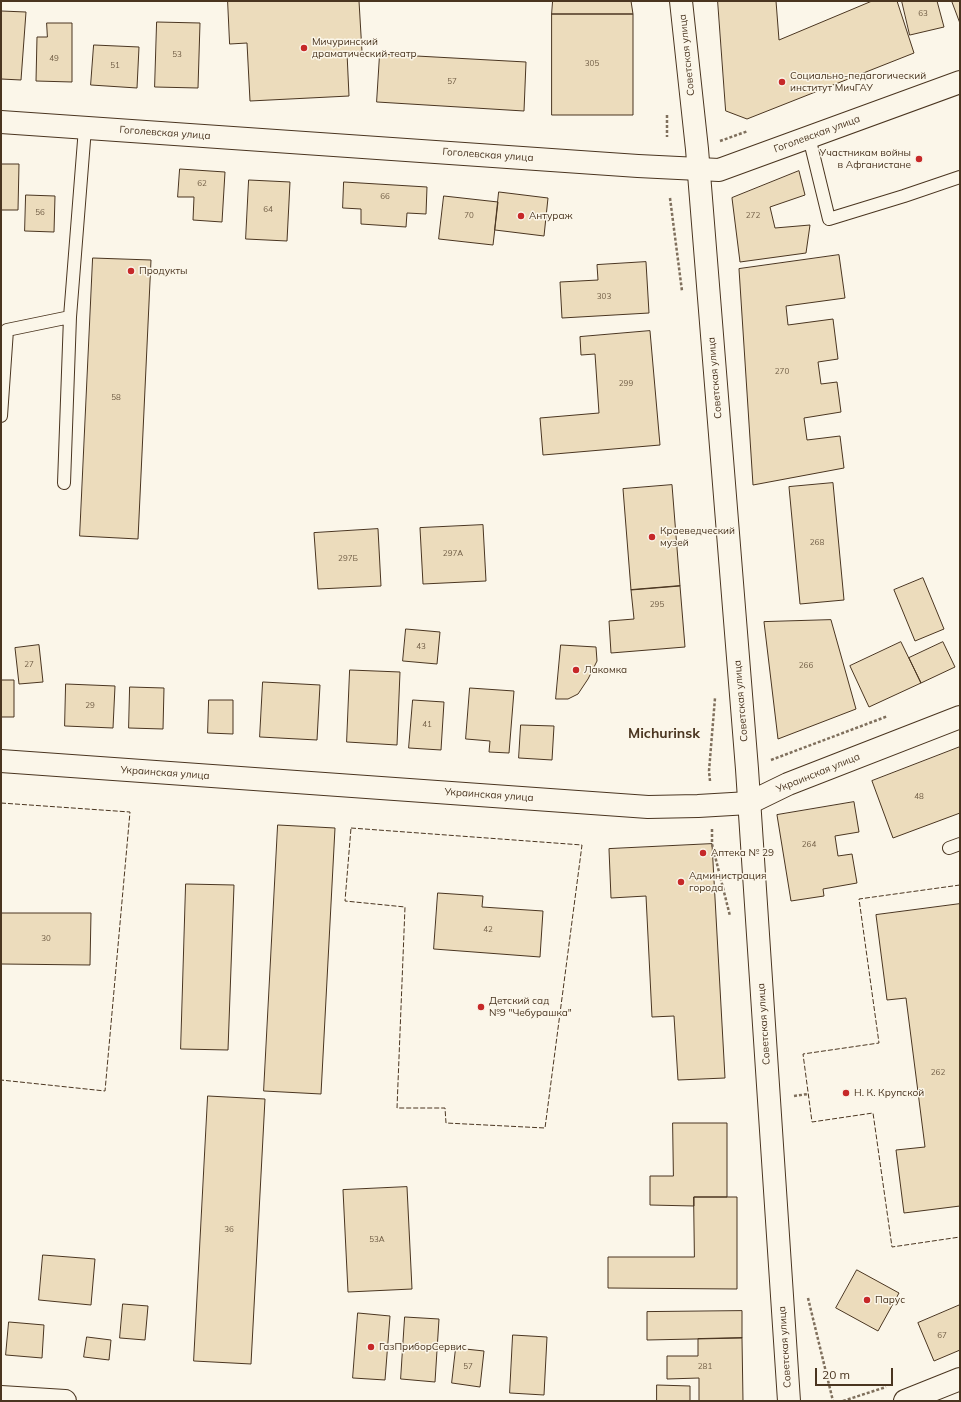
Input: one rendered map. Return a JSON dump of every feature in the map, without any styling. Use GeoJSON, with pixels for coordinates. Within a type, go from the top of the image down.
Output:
{"type":"FeatureCollection","features":[{"type":"Feature","properties":{"kind":"street","name":"Советская улица"},"geometry":{"type":"LineString","coordinates":[[681,1],[698,168],[749,803],[789,1401]]}},
{"type":"Feature","properties":{"kind":"street","name":"Гоголевская улица"},"geometry":{"type":"LineString","coordinates":[[1,122],[638,166],[719,170],[960,82]]}},
{"type":"Feature","properties":{"kind":"street","name":"Украинская улица"},"geometry":{"type":"LineString","coordinates":[[1,761],[648,807],[698,806],[749,803],[788,784],[960,717]]}},
{"type":"Feature","properties":{"kind":"street"},"geometry":{"type":"LineString","coordinates":[[905,1401],[960,1379]]}},
{"type":"Feature","properties":{"kind":"street"},"geometry":{"type":"LineString","coordinates":[[1,1397],[65,1401]]}},
{"type":"Feature","properties":{"kind":"lane"},"geometry":{"type":"LineString","coordinates":[[64,483],[70,317],[85,128]]}},
{"type":"Feature","properties":{"kind":"lane"},"geometry":{"type":"LineString","coordinates":[[809,137],[829,219],[960,177]]}},
{"type":"Feature","properties":{"kind":"lane"},"geometry":{"type":"LineString","coordinates":[[1,416],[7,330],[70,317]]}},
{"type":"Feature","properties":{"kind":"path"},"geometry":{"type":"LineString","coordinates":[[764,762],[895,714]]}},
{"type":"Feature","properties":{"kind":"path"},"geometry":{"type":"LineString","coordinates":[[789,1096],[808,1094]]}},
{"type":"Feature","properties":{"kind":"building","name":"Мичуринский драматический театр"},"geometry":{"type":"Polygon","coordinates":[[[228,1],[359,1],[362,52],[347,53],[349,96],[250,101],[247,43],[230,44],[228,1]]]}},
{"type":"Feature","properties":{"kind":"building"},"geometry":{"type":"Polygon","coordinates":[[[553,1],[631,1],[633,14],[552,14],[553,1]]]}},
{"type":"Feature","properties":{"kind":"building","name":"Социально-педагогический институт МичГАУ"},"geometry":{"type":"Polygon","coordinates":[[[718,1],[776,1],[779,40],[872,1],[897,1],[914,53],[747,119],[726,111],[718,1]]]}},
{"type":"Feature","properties":{"kind":"building"},"geometry":{"type":"Polygon","coordinates":[[[902,1],[937,1],[944,27],[910,35],[902,1]]]}},
{"type":"Feature","properties":{"kind":"building"},"geometry":{"type":"Polygon","coordinates":[[[952,1],[960,1],[960,23],[952,1]]]}},
{"type":"Feature","properties":{"kind":"building"},"geometry":{"type":"Polygon","coordinates":[[[1,11],[26,12],[21,80],[1,79],[1,11]]]}},
{"type":"Feature","properties":{"kind":"building"},"geometry":{"type":"Polygon","coordinates":[[[552,14],[633,14],[633,115],[552,115],[552,14]]]}},
{"type":"Feature","properties":{"kind":"building"},"geometry":{"type":"Polygon","coordinates":[[[157,22],[200,23],[198,88],[155,87],[157,22]]]}},
{"type":"Feature","properties":{"kind":"building"},"geometry":{"type":"Polygon","coordinates":[[[47,23],[72,23],[72,82],[36,81],[37,37],[47,37],[47,23]]]}},
{"type":"Feature","properties":{"kind":"building"},"geometry":{"type":"Polygon","coordinates":[[[94,45],[139,47],[137,88],[91,85],[94,45]]]}},
{"type":"Feature","properties":{"kind":"building"},"geometry":{"type":"Polygon","coordinates":[[[380,54],[526,62],[524,111],[377,102],[380,54]]]}},
{"type":"Feature","properties":{"kind":"building"},"geometry":{"type":"Polygon","coordinates":[[[1,164],[19,164],[18,210],[1,210],[1,164]]]}},
{"type":"Feature","properties":{"kind":"building"},"geometry":{"type":"Polygon","coordinates":[[[180,169],[225,172],[222,222],[193,220],[194,197],[178,197],[180,169]]]}},
{"type":"Feature","properties":{"kind":"building"},"geometry":{"type":"Polygon","coordinates":[[[799,171],[805,195],[770,207],[775,228],[810,225],[806,253],[740,262],[732,198],[799,171]]]}},
{"type":"Feature","properties":{"kind":"building"},"geometry":{"type":"Polygon","coordinates":[[[249,180],[290,182],[287,241],[246,239],[249,180]]]}},
{"type":"Feature","properties":{"kind":"building"},"geometry":{"type":"Polygon","coordinates":[[[344,182],[427,187],[426,214],[407,213],[406,227],[361,224],[361,209],[343,208],[344,182]]]}},
{"type":"Feature","properties":{"kind":"building","name":"Антураж"},"geometry":{"type":"Polygon","coordinates":[[[499,192],[548,198],[544,236],[495,230],[499,192]]]}},
{"type":"Feature","properties":{"kind":"building"},"geometry":{"type":"Polygon","coordinates":[[[26,195],[55,196],[54,232],[25,231],[26,195]]]}},
{"type":"Feature","properties":{"kind":"building"},"geometry":{"type":"Polygon","coordinates":[[[444,196],[498,202],[493,245],[439,239],[444,196]]]}},
{"type":"Feature","properties":{"kind":"building"},"geometry":{"type":"Polygon","coordinates":[[[839,255],[845,298],[786,306],[788,325],[833,319],[838,359],[818,362],[821,384],[837,382],[841,412],[804,418],[807,440],[840,436],[844,468],[753,485],[739,269],[839,255]]]}},
{"type":"Feature","properties":{"kind":"building"},"geometry":{"type":"Polygon","coordinates":[[[93,258],[151,260],[138,539],[80,536],[93,258]]]}},
{"type":"Feature","properties":{"kind":"building"},"geometry":{"type":"Polygon","coordinates":[[[646,262],[649,313],[562,318],[560,282],[598,280],[597,265],[646,262]]]}},
{"type":"Feature","properties":{"kind":"building"},"geometry":{"type":"Polygon","coordinates":[[[650,331],[660,445],[543,455],[540,418],[599,413],[595,354],[581,355],[580,337],[650,331]]]}},
{"type":"Feature","properties":{"kind":"building"},"geometry":{"type":"Polygon","coordinates":[[[833,483],[844,600],[800,604],[789,487],[833,483]]]}},
{"type":"Feature","properties":{"kind":"building","name":"Краеведческий музей"},"geometry":{"type":"Polygon","coordinates":[[[672,485],[680,586],[631,590],[623,489],[672,485]]]}},
{"type":"Feature","properties":{"kind":"building"},"geometry":{"type":"Polygon","coordinates":[[[483,525],[486,581],[423,584],[420,528],[483,525]]]}},
{"type":"Feature","properties":{"kind":"building"},"geometry":{"type":"Polygon","coordinates":[[[378,529],[381,586],[318,589],[314,533],[378,529]]]}},
{"type":"Feature","properties":{"kind":"building"},"geometry":{"type":"Polygon","coordinates":[[[923,578],[944,629],[915,641],[894,590],[923,578]]]}},
{"type":"Feature","properties":{"kind":"building"},"geometry":{"type":"Polygon","coordinates":[[[680,586],[685,647],[611,653],[609,621],[634,619],[631,590],[680,586]]]}},
{"type":"Feature","properties":{"kind":"building"},"geometry":{"type":"Polygon","coordinates":[[[831,620],[856,709],[778,739],[764,622],[831,620]]]}},
{"type":"Feature","properties":{"kind":"building"},"geometry":{"type":"Polygon","coordinates":[[[406,629],[440,632],[437,664],[403,661],[406,629]]]}},
{"type":"Feature","properties":{"kind":"building"},"geometry":{"type":"Polygon","coordinates":[[[901,642],[921,683],[869,707],[850,666],[901,642]]]}},
{"type":"Feature","properties":{"kind":"building"},"geometry":{"type":"Polygon","coordinates":[[[943,642],[955,667],[921,683],[909,658],[943,642]]]}},
{"type":"Feature","properties":{"kind":"building"},"geometry":{"type":"Polygon","coordinates":[[[39,645],[43,682],[19,684],[15,648],[39,645]]]}},
{"type":"Feature","properties":{"kind":"building","name":"Лакомка"},"geometry":{"type":"Polygon","coordinates":[[[561,645],[596,647],[597,661],[588,679],[578,694],[568,699],[556,699],[561,645]]]}},
{"type":"Feature","properties":{"kind":"building"},"geometry":{"type":"Polygon","coordinates":[[[350,670],[400,672],[397,745],[347,742],[350,670]]]}},
{"type":"Feature","properties":{"kind":"building"},"geometry":{"type":"Polygon","coordinates":[[[1,680],[14,680],[14,717],[1,717],[1,680]]]}},
{"type":"Feature","properties":{"kind":"building"},"geometry":{"type":"Polygon","coordinates":[[[263,682],[320,685],[317,740],[260,737],[263,682]]]}},
{"type":"Feature","properties":{"kind":"building"},"geometry":{"type":"Polygon","coordinates":[[[66,684],[115,686],[113,728],[65,726],[66,684]]]}},
{"type":"Feature","properties":{"kind":"building"},"geometry":{"type":"Polygon","coordinates":[[[130,687],[164,688],[163,729],[129,728],[130,687]]]}},
{"type":"Feature","properties":{"kind":"building"},"geometry":{"type":"Polygon","coordinates":[[[470,688],[514,691],[509,753],[489,752],[490,741],[466,739],[470,688]]]}},
{"type":"Feature","properties":{"kind":"building"},"geometry":{"type":"Polygon","coordinates":[[[209,700],[233,700],[233,734],[208,733],[209,700]]]}},
{"type":"Feature","properties":{"kind":"building"},"geometry":{"type":"Polygon","coordinates":[[[413,700],[444,702],[441,750],[409,748],[413,700]]]}},
{"type":"Feature","properties":{"kind":"building"},"geometry":{"type":"Polygon","coordinates":[[[521,725],[554,726],[552,760],[519,758],[521,725]]]}},
{"type":"Feature","properties":{"kind":"building"},"geometry":{"type":"Polygon","coordinates":[[[960,747],[960,813],[893,838],[872,781],[960,747]]]}},
{"type":"Feature","properties":{"kind":"building"},"geometry":{"type":"Polygon","coordinates":[[[854,802],[859,832],[835,836],[838,856],[852,854],[857,883],[823,889],[824,896],[791,901],[777,815],[854,802]]]}},
{"type":"Feature","properties":{"kind":"building"},"geometry":{"type":"Polygon","coordinates":[[[278,825],[335,828],[321,1094],[264,1091],[278,825]]]}},
{"type":"Feature","properties":{"kind":"building"},"geometry":{"type":"Polygon","coordinates":[[[712,844],[725,1078],[678,1080],[674,1016],[652,1017],[646,896],[611,898],[609,849],[712,844]]]}},
{"type":"Feature","properties":{"kind":"building"},"geometry":{"type":"Polygon","coordinates":[[[186,884],[234,885],[228,1050],[181,1049],[186,884]]]}},
{"type":"Feature","properties":{"kind":"building"},"geometry":{"type":"Polygon","coordinates":[[[438,893],[483,896],[482,907],[543,911],[540,957],[434,949],[438,893]]]}},
{"type":"Feature","properties":{"kind":"building"},"geometry":{"type":"Polygon","coordinates":[[[960,904],[960,1206],[904,1213],[896,1150],[925,1147],[906,998],[887,1000],[876,915],[960,904]]]}},
{"type":"Feature","properties":{"kind":"building"},"geometry":{"type":"Polygon","coordinates":[[[1,913],[91,913],[90,965],[1,964],[1,913]]]}},
{"type":"Feature","properties":{"kind":"building"},"geometry":{"type":"Polygon","coordinates":[[[208,1096],[265,1099],[251,1364],[194,1361],[208,1096]]]}},
{"type":"Feature","properties":{"kind":"building"},"geometry":{"type":"Polygon","coordinates":[[[673,1123],[727,1123],[727,1197],[694,1197],[694,1206],[650,1205],[650,1176],[673,1176],[673,1123]]]}},
{"type":"Feature","properties":{"kind":"building"},"geometry":{"type":"Polygon","coordinates":[[[407,1187],[412,1289],[348,1292],[343,1190],[407,1187]]]}},
{"type":"Feature","properties":{"kind":"building"},"geometry":{"type":"Polygon","coordinates":[[[694,1197],[737,1197],[737,1289],[608,1288],[608,1257],[694,1257],[694,1197]]]}},
{"type":"Feature","properties":{"kind":"building"},"geometry":{"type":"Polygon","coordinates":[[[43,1255],[95,1259],[91,1305],[39,1300],[43,1255]]]}},
{"type":"Feature","properties":{"kind":"building","name":"Парус"},"geometry":{"type":"Polygon","coordinates":[[[857,1270],[899,1293],[878,1331],[836,1308],[857,1270]]]}},
{"type":"Feature","properties":{"kind":"building"},"geometry":{"type":"Polygon","coordinates":[[[123,1304],[148,1306],[145,1340],[120,1338],[123,1304]]]}},
{"type":"Feature","properties":{"kind":"building"},"geometry":{"type":"Polygon","coordinates":[[[960,1305],[960,1350],[934,1361],[918,1323],[960,1305]]]}},
{"type":"Feature","properties":{"kind":"building"},"geometry":{"type":"Polygon","coordinates":[[[742,1311],[742,1338],[647,1340],[647,1312],[742,1311]]]}},
{"type":"Feature","properties":{"kind":"building","name":"ГазПриборСервис"},"geometry":{"type":"Polygon","coordinates":[[[358,1313],[390,1316],[385,1380],[353,1378],[358,1313]]]}},
{"type":"Feature","properties":{"kind":"building"},"geometry":{"type":"Polygon","coordinates":[[[405,1317],[439,1319],[435,1382],[401,1379],[405,1317]]]}},
{"type":"Feature","properties":{"kind":"building"},"geometry":{"type":"Polygon","coordinates":[[[9,1322],[44,1325],[42,1358],[6,1355],[9,1322]]]}},
{"type":"Feature","properties":{"kind":"building"},"geometry":{"type":"Polygon","coordinates":[[[513,1335],[547,1337],[544,1395],[510,1393],[513,1335]]]}},
{"type":"Feature","properties":{"kind":"building"},"geometry":{"type":"Polygon","coordinates":[[[87,1337],[111,1340],[109,1360],[84,1357],[87,1337]]]}},
{"type":"Feature","properties":{"kind":"building"},"geometry":{"type":"Polygon","coordinates":[[[742,1338],[743,1401],[699,1401],[699,1378],[667,1379],[667,1356],[698,1356],[698,1339],[742,1338]]]}},
{"type":"Feature","properties":{"kind":"building"},"geometry":{"type":"Polygon","coordinates":[[[456,1348],[484,1351],[480,1387],[452,1383],[456,1348]]]}},
{"type":"Feature","properties":{"kind":"building"},"geometry":{"type":"Polygon","coordinates":[[[657,1385],[690,1386],[690,1401],[657,1401],[657,1385]]]}},
{"type":"Feature","properties":{"kind":"fence"},"geometry":{"type":"LineString","coordinates":[[1,803],[130,812],[105,1091],[1,1080]]}},
{"type":"Feature","properties":{"kind":"fence"},"geometry":{"type":"LineString","coordinates":[[351,828],[582,845],[545,1128],[446,1123],[445,1108],[397,1108],[405,907],[345,901],[351,828]]}},
{"type":"Feature","properties":{"kind":"fence"},"geometry":{"type":"LineString","coordinates":[[960,885],[859,899],[879,1043],[803,1054],[812,1122],[873,1113],[892,1247],[960,1237]]}},
{"type":"Feature","properties":{"kind":"place","name":"Мичуринский драматический театр"},"geometry":{"type":"Point","coordinates":[304,48]}},
{"type":"Feature","properties":{"kind":"place","name":"Социально-педагогический институт МичГАУ"},"geometry":{"type":"Point","coordinates":[782,82]}},
{"type":"Feature","properties":{"kind":"place","name":"Участникам войны в Афганистане"},"geometry":{"type":"Point","coordinates":[919,159]}},
{"type":"Feature","properties":{"kind":"place","name":"Антураж"},"geometry":{"type":"Point","coordinates":[521,216]}},
{"type":"Feature","properties":{"kind":"place","name":"Продукты"},"geometry":{"type":"Point","coordinates":[131,271]}},
{"type":"Feature","properties":{"kind":"place","name":"Краеведческий музей"},"geometry":{"type":"Point","coordinates":[652,537]}},
{"type":"Feature","properties":{"kind":"place","name":"Лакомка"},"geometry":{"type":"Point","coordinates":[576,670]}},
{"type":"Feature","properties":{"kind":"place","name":"Аптека № 29"},"geometry":{"type":"Point","coordinates":[703,853]}},
{"type":"Feature","properties":{"kind":"place","name":"Администрация города"},"geometry":{"type":"Point","coordinates":[681,882]}},
{"type":"Feature","properties":{"kind":"place","name":"Детский сад №9 \"Чебурашка\""},"geometry":{"type":"Point","coordinates":[481,1007]}},
{"type":"Feature","properties":{"kind":"place","name":"Н. К. Крупской"},"geometry":{"type":"Point","coordinates":[846,1093]}},
{"type":"Feature","properties":{"kind":"place","name":"Парус"},"geometry":{"type":"Point","coordinates":[867,1300]}},
{"type":"Feature","properties":{"kind":"place","name":"ГазПриборСервис"},"geometry":{"type":"Point","coordinates":[371,1347]}},
{"type":"Feature","properties":{"kind":"district","name":"Michurinsk"},"geometry":{"type":"Point","coordinates":[664,734]}}]}
